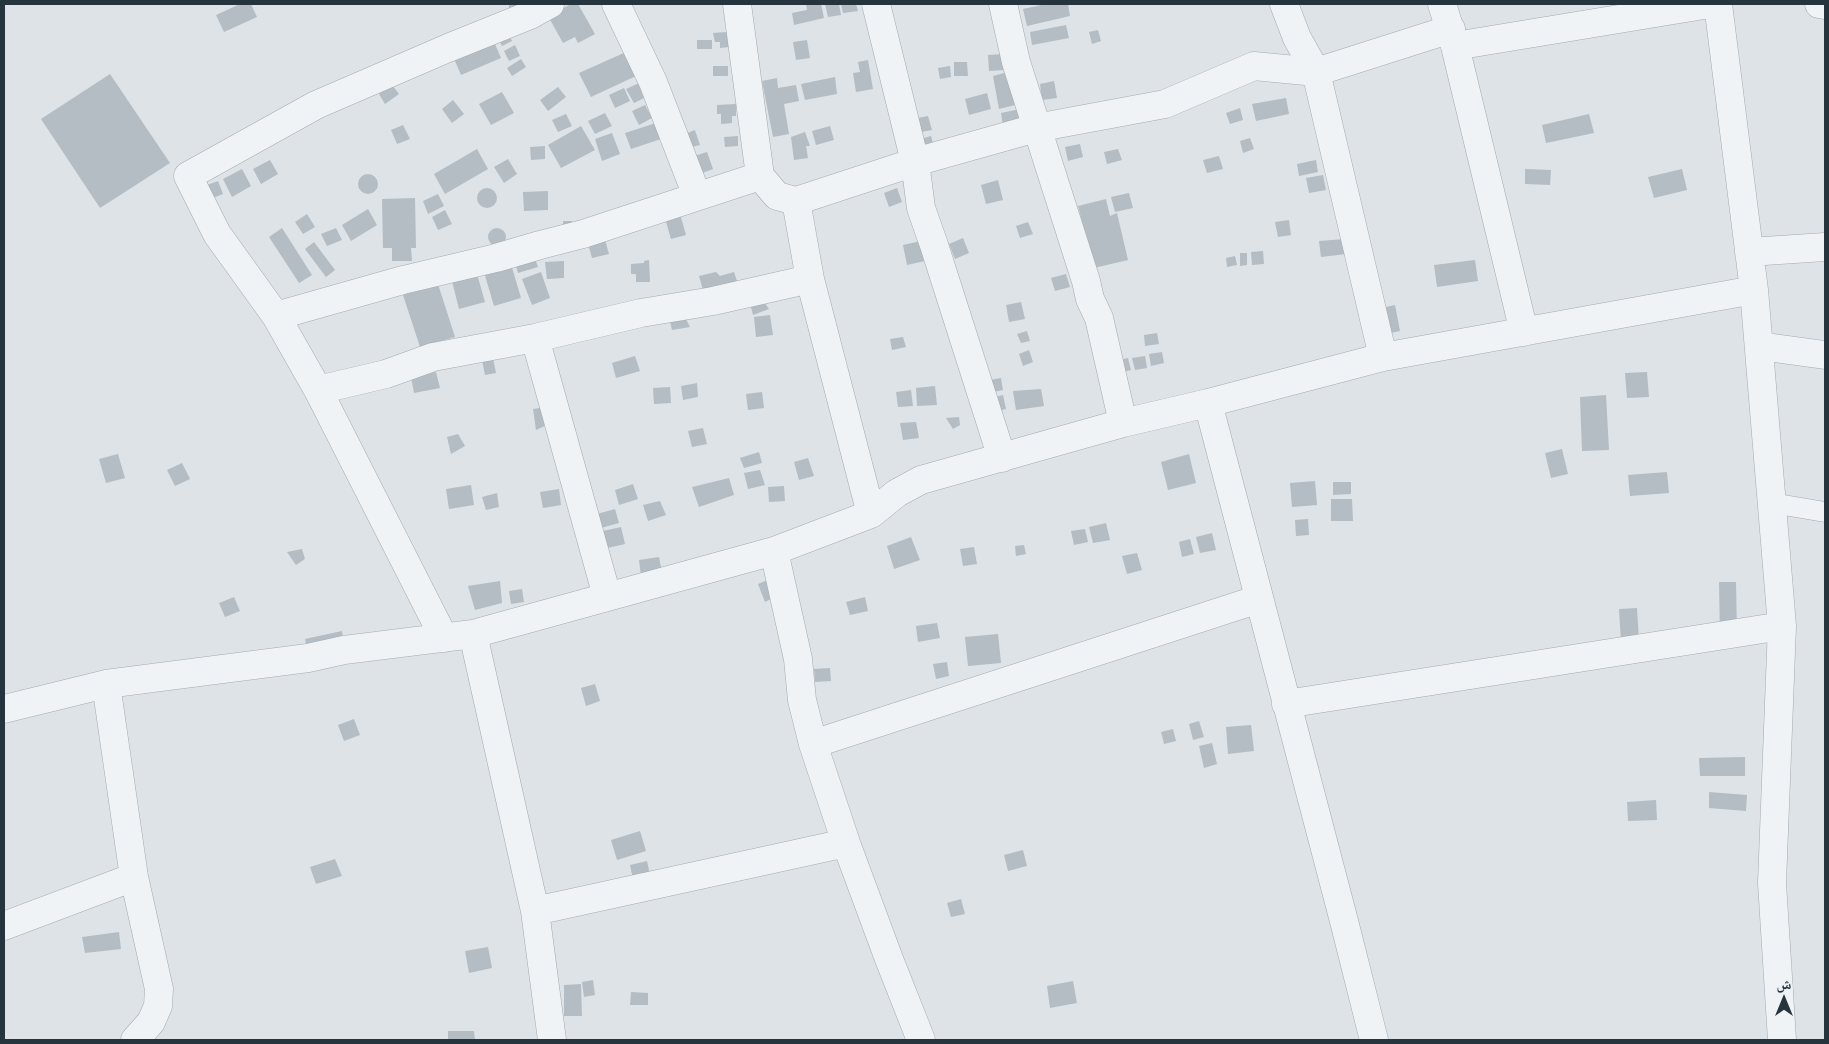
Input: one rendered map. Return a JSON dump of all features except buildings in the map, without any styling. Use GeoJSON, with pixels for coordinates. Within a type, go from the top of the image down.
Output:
{"type":"FeatureCollection","features":[{"type":"Feature","properties":{"kind":"street"},"geometry":{"type":"LineString","coordinates":[[444,638],[318,390],[276,316],[217,234],[188,176],[316,105],[530,15],[550,4]]}},
{"type":"Feature","properties":{"kind":"street"},"geometry":{"type":"LineString","coordinates":[[616,4],[653,82],[697,196]]}},
{"type":"Feature","properties":{"kind":"street"},"geometry":{"type":"LineString","coordinates":[[737,4],[760,176],[777,196],[796,201],[914,162],[1036,128],[1165,104],[1254,66],[1316,72],[1453,38],[1710,4]]}},
{"type":"Feature","properties":{"kind":"street"},"geometry":{"type":"LineString","coordinates":[[876,4],[914,162],[921,208],[1002,458]]}},
{"type":"Feature","properties":{"kind":"street"},"geometry":{"type":"LineString","coordinates":[[1003,4],[1016,62],[1036,128],[1086,281],[1090,300],[1099,318],[1123,423]]}},
{"type":"Feature","properties":{"kind":"street"},"geometry":{"type":"LineString","coordinates":[[1284,4],[1297,38],[1316,72],[1383,357]]}},
{"type":"Feature","properties":{"kind":"street"},"geometry":{"type":"LineString","coordinates":[[1442,4],[1453,38],[1524,332]]}},
{"type":"Feature","properties":{"kind":"street"},"geometry":{"type":"LineString","coordinates":[[1718,4],[1754,290],[1782,626],[1772,883],[1782,1040]]}},
{"type":"Feature","properties":{"kind":"street"},"geometry":{"type":"LineString","coordinates":[[1819,4],[1825,4]]}},
{"type":"Feature","properties":{"kind":"street"},"geometry":{"type":"LineString","coordinates":[[276,316],[403,280],[496,258],[583,234],[760,176]]}},
{"type":"Feature","properties":{"kind":"street"},"geometry":{"type":"LineString","coordinates":[[796,201],[810,279],[871,514]]}},
{"type":"Feature","properties":{"kind":"street"},"geometry":{"type":"LineString","coordinates":[[1749,252],[1825,247]]}},
{"type":"Feature","properties":{"kind":"street"},"geometry":{"type":"LineString","coordinates":[[318,390],[386,374],[433,357],[535,338],[642,313],[713,301],[810,279]]}},
{"type":"Feature","properties":{"kind":"street"},"geometry":{"type":"LineString","coordinates":[[4,709],[106,684],[308,658],[344,650],[473,634],[774,551],[871,514],[897,492],[921,480],[1123,423],[1208,404],[1383,357],[1754,290]]}},
{"type":"Feature","properties":{"kind":"street"},"geometry":{"type":"LineString","coordinates":[[535,338],[607,596]]}},
{"type":"Feature","properties":{"kind":"street"},"geometry":{"type":"LineString","coordinates":[[1759,346],[1825,354]]}},
{"type":"Feature","properties":{"kind":"street"},"geometry":{"type":"LineString","coordinates":[[1208,404],[1374,1040]]}},
{"type":"Feature","properties":{"kind":"street"},"geometry":{"type":"LineString","coordinates":[[774,551],[798,659],[802,700],[814,744],[846,843],[889,959],[922,1040]]}},
{"type":"Feature","properties":{"kind":"street"},"geometry":{"type":"LineString","coordinates":[[814,744],[1258,599]]}},
{"type":"Feature","properties":{"kind":"street"},"geometry":{"type":"LineString","coordinates":[[1286,704],[1782,626]]}},
{"type":"Feature","properties":{"kind":"street"},"geometry":{"type":"LineString","coordinates":[[473,634],[535,911],[552,1040]]}},
{"type":"Feature","properties":{"kind":"street"},"geometry":{"type":"LineString","coordinates":[[106,684],[134,878],[159,989],[158,1006],[151,1022],[135,1040]]}},
{"type":"Feature","properties":{"kind":"street"},"geometry":{"type":"LineString","coordinates":[[535,911],[846,843]]}},
{"type":"Feature","properties":{"kind":"street"},"geometry":{"type":"LineString","coordinates":[[4,926],[134,878]]}},
{"type":"Feature","properties":{"kind":"lane"},"geometry":{"type":"LineString","coordinates":[[1772,503],[1825,512]]}}]}
